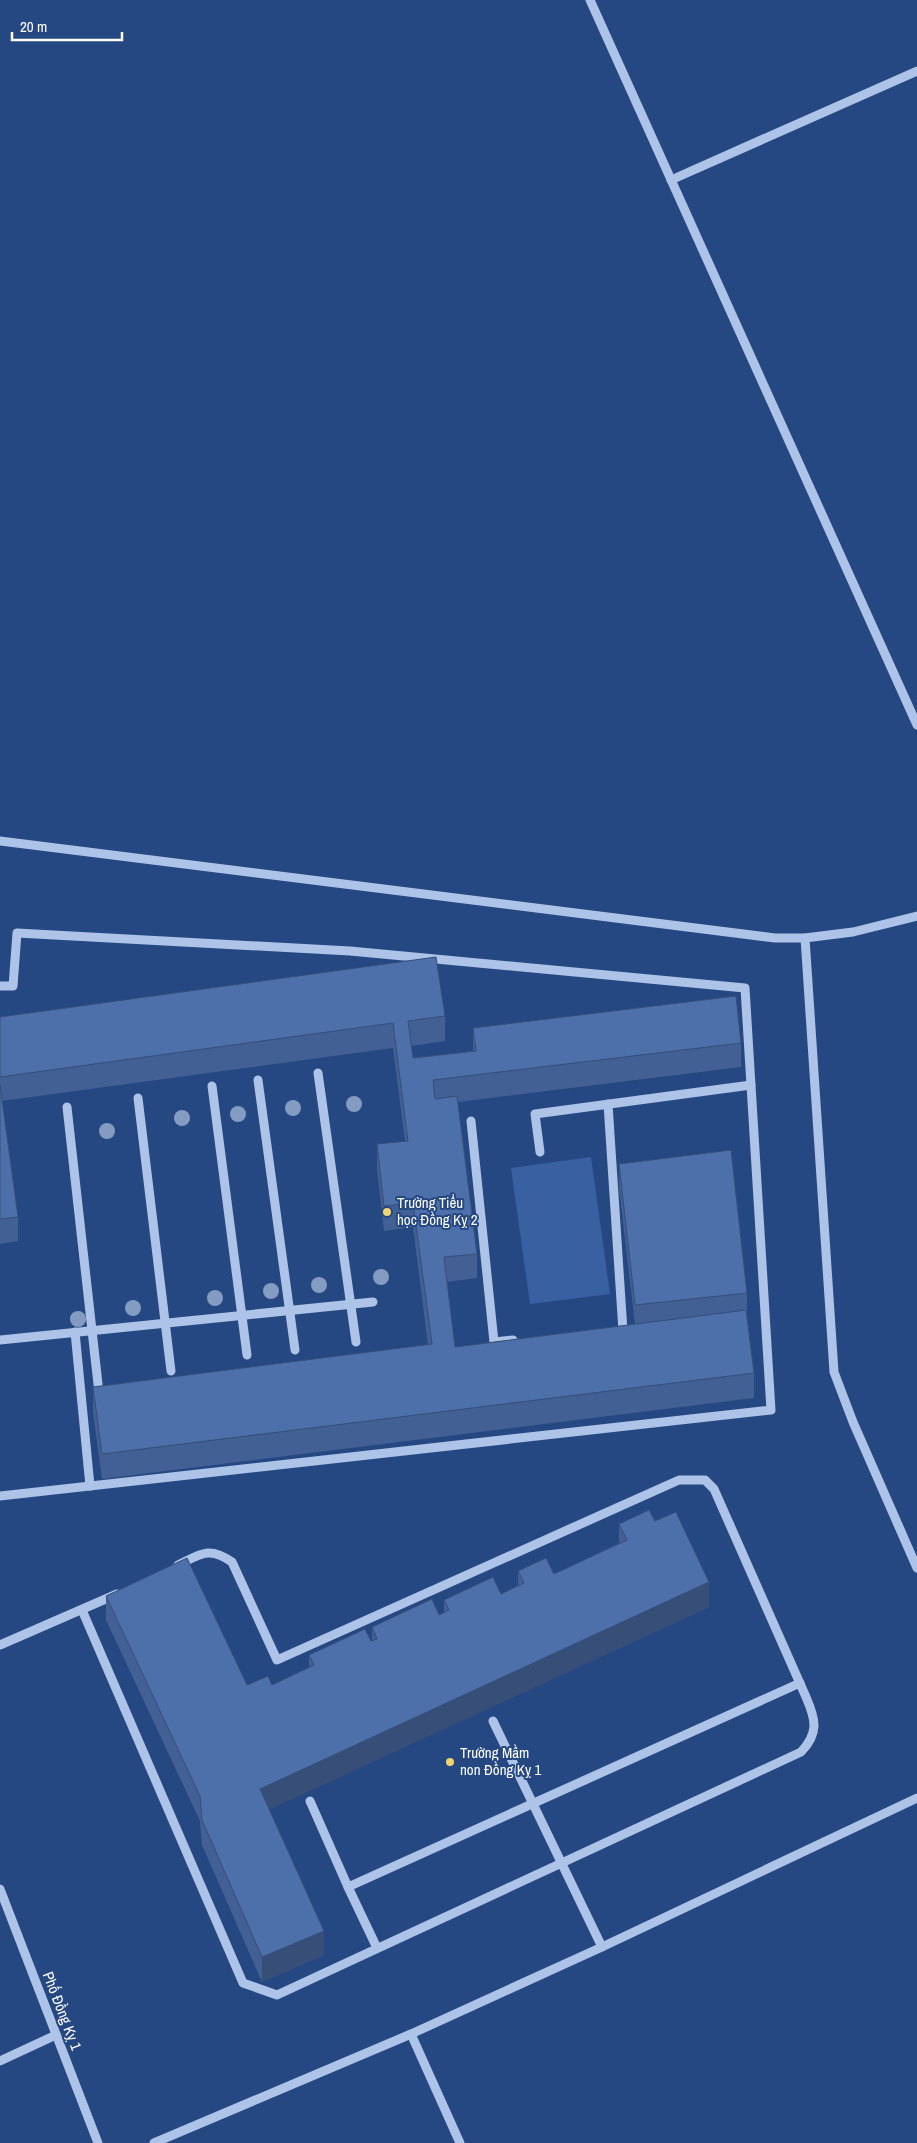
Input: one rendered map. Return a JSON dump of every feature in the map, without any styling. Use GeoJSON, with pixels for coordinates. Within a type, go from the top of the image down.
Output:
{"type":"FeatureCollection","features":[{"type":"Feature","properties":{"kind":"street"},"geometry":{"type":"LineString","coordinates":[[590,0],[917,726]]}},
{"type":"Feature","properties":{"kind":"street"},"geometry":{"type":"LineString","coordinates":[[671,180],[917,71]]}},
{"type":"Feature","properties":{"kind":"street"},"geometry":{"type":"LineString","coordinates":[[0,841],[775,938],[805,938],[853,932],[917,916]]}},
{"type":"Feature","properties":{"kind":"street"},"geometry":{"type":"LineString","coordinates":[[0,986],[13,986],[17,934],[350,951],[745,988],[771,1410],[0,1496]]}},
{"type":"Feature","properties":{"kind":"street"},"geometry":{"type":"LineString","coordinates":[[805,938],[834,1372],[853,1422],[917,1568]]}},
{"type":"Feature","properties":{"kind":"street"},"geometry":{"type":"LineString","coordinates":[[318,1073],[356,1342]]}},
{"type":"Feature","properties":{"kind":"street"},"geometry":{"type":"LineString","coordinates":[[258,1080],[295,1350]]}},
{"type":"Feature","properties":{"kind":"street"},"geometry":{"type":"LineString","coordinates":[[540,1152],[535,1114],[751,1085]]}},
{"type":"Feature","properties":{"kind":"street"},"geometry":{"type":"LineString","coordinates":[[212,1086],[247,1355]]}},
{"type":"Feature","properties":{"kind":"street"},"geometry":{"type":"LineString","coordinates":[[138,1098],[171,1371]]}},
{"type":"Feature","properties":{"kind":"street"},"geometry":{"type":"LineString","coordinates":[[603,1332],[623,1331],[608,1104]]}},
{"type":"Feature","properties":{"kind":"street"},"geometry":{"type":"LineString","coordinates":[[67,1107],[99,1393]]}},
{"type":"Feature","properties":{"kind":"street"},"geometry":{"type":"LineString","coordinates":[[472,1121],[494,1342],[524,1339]]}},
{"type":"Feature","properties":{"kind":"street"},"geometry":{"type":"LineString","coordinates":[[0,1340],[373,1302]]}},
{"type":"Feature","properties":{"kind":"street"},"geometry":{"type":"LineString","coordinates":[[76,1332],[90,1486]]}},
{"type":"Feature","properties":{"kind":"street"},"geometry":{"type":"LineString","coordinates":[[82,1610],[243,1983],[278,1995],[801,1752],[810,1742],[814,1731],[814,1715],[714,1489],[705,1480],[679,1480],[278,1660],[232,1562],[222,1555],[207,1551],[171,1568]]}},
{"type":"Feature","properties":{"kind":"street"},"geometry":{"type":"LineString","coordinates":[[0,1645],[126,1589]]}},
{"type":"Feature","properties":{"kind":"street"},"geometry":{"type":"LineString","coordinates":[[348,1886],[800,1683]]}},
{"type":"Feature","properties":{"kind":"street"},"geometry":{"type":"LineString","coordinates":[[493,1720],[602,1947]]}},
{"type":"Feature","properties":{"kind":"street"},"geometry":{"type":"LineString","coordinates":[[154,2143],[411,2034],[602,1947],[917,1798]]}},
{"type":"Feature","properties":{"kind":"street"},"geometry":{"type":"LineString","coordinates":[[310,1801],[377,1948]]}},
{"type":"Feature","properties":{"kind":"street","name":"Phố Đồng Kỵ 1"},"geometry":{"type":"LineString","coordinates":[[0,1890],[3,1907],[98,2143]]}},
{"type":"Feature","properties":{"kind":"street"},"geometry":{"type":"LineString","coordinates":[[411,2034],[460,2143]]}},
{"type":"Feature","properties":{"kind":"street"},"geometry":{"type":"LineString","coordinates":[[0,2061],[56,2035]]}},
{"type":"Feature","properties":{"kind":"shaded area"},"geometry":{"type":"Polygon","coordinates":[[[591,1157],[610,1294],[530,1304],[511,1168],[591,1157]]]}},
{"type":"Feature","properties":{"kind":"building"},"geometry":{"type":"Polygon","coordinates":[[[436,957],[445,1016],[408,1021],[413,1058],[476,1051],[473,1028],[736,996],[741,1043],[433,1080],[435,1099],[457,1096],[477,1254],[444,1257],[455,1347],[746,1310],[754,1373],[102,1454],[93,1387],[432,1344],[413,1203],[384,1206],[377,1144],[408,1141],[393,1023],[0,1077],[0,1017],[436,957]]]}},
{"type":"Feature","properties":{"kind":"building"},"geometry":{"type":"Polygon","coordinates":[[[0,1085],[18,1217],[0,1219],[0,1085]]]}},
{"type":"Feature","properties":{"kind":"building"},"geometry":{"type":"Polygon","coordinates":[[[731,1150],[747,1293],[635,1305],[619,1164],[731,1150]]]}},
{"type":"Feature","properties":{"kind":"building"},"geometry":{"type":"Polygon","coordinates":[[[649,1510],[655,1521],[676,1512],[709,1582],[260,1789],[324,1931],[262,1957],[202,1820],[200,1796],[106,1596],[187,1558],[247,1685],[268,1676],[272,1685],[314,1665],[309,1655],[365,1629],[371,1641],[377,1639],[372,1627],[432,1599],[439,1615],[449,1610],[444,1600],[493,1577],[501,1594],[524,1583],[518,1571],[546,1558],[554,1574],[627,1540],[619,1524],[649,1510]]]}},
{"type":"Feature","properties":{"kind":"place","name":"Trường Tiểu học Đồng Kỵ 2"},"geometry":{"type":"Point","coordinates":[387,1212]}},
{"type":"Feature","properties":{"kind":"place","name":"Trường Mầm non Đồng Kỵ 1"},"geometry":{"type":"Point","coordinates":[450,1762]}}]}
